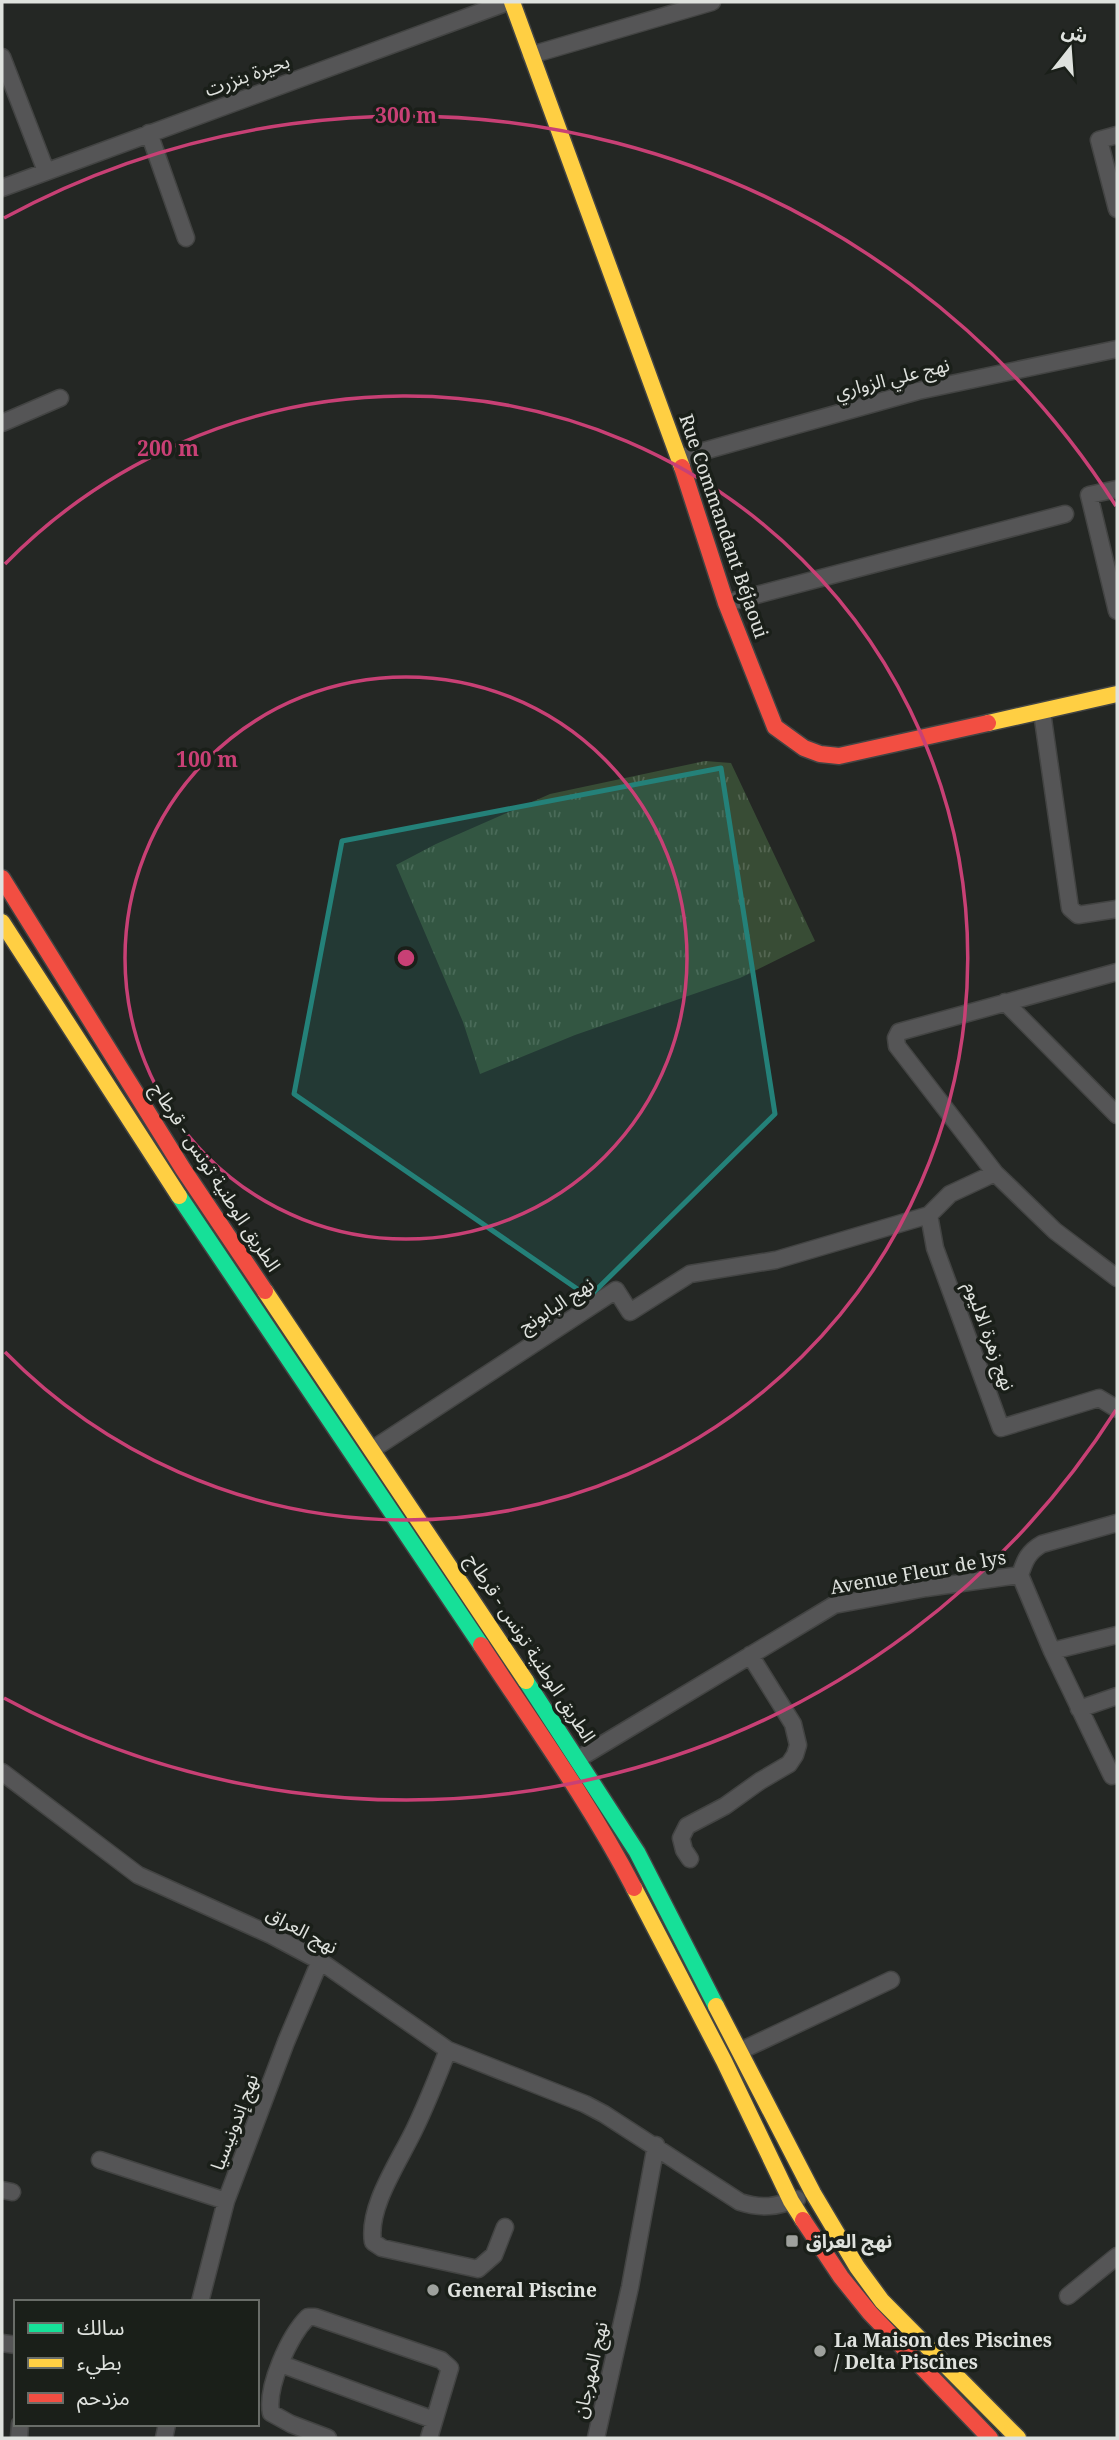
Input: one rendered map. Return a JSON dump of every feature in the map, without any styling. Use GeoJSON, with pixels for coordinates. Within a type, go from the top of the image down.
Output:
{"type":"FeatureCollection","features":[{"type":"Feature","properties":{"kind":"main road","name":"Rue Commandant Béjaoui"},"geometry":{"type":"LineString","coordinates":[[510,2],[679,457],[726,603],[775,727],[791,742],[808,752],[824,756],[839,755],[1117,694]]}},
{"type":"Feature","properties":{"kind":"main road","name":"الطريق الوطنية تونس - قرطاج"},"geometry":{"type":"LineString","coordinates":[[2,878],[183,1169],[373,1449],[637,1852],[813,2193],[857,2267],[882,2301],[1018,2438]]}},
{"type":"Feature","properties":{"kind":"main road","name":"الطريق الوطنية تونس - قرطاج"},"geometry":{"type":"LineString","coordinates":[[2,922],[167,1179],[372,1480],[561,1766],[605,1838],[724,2061],[792,2201],[841,2277],[870,2313],[990,2438]]}},
{"type":"Feature","properties":{"kind":"street","name":"بحيرة بنزرت"},"geometry":{"type":"LineString","coordinates":[[2,188],[510,2]]}},
{"type":"Feature","properties":{"kind":"street"},"geometry":{"type":"LineString","coordinates":[[531,55],[712,2]]}},
{"type":"Feature","properties":{"kind":"street"},"geometry":{"type":"LineString","coordinates":[[2,57],[46,171]]}},
{"type":"Feature","properties":{"kind":"street"},"geometry":{"type":"LineString","coordinates":[[149,133],[186,238]]}},
{"type":"Feature","properties":{"kind":"street"},"geometry":{"type":"LineString","coordinates":[[1117,135],[1099,140],[1117,209]]}},
{"type":"Feature","properties":{"kind":"street","name":"نهج علي الزواري"},"geometry":{"type":"LineString","coordinates":[[679,457],[918,391],[1117,349]]}},
{"type":"Feature","properties":{"kind":"street"},"geometry":{"type":"LineString","coordinates":[[2,423],[60,398]]}},
{"type":"Feature","properties":{"kind":"street"},"geometry":{"type":"LineString","coordinates":[[1117,489],[1089,495],[1114,582],[1117,611]]}},
{"type":"Feature","properties":{"kind":"street"},"geometry":{"type":"LineString","coordinates":[[726,603],[1065,514]]}},
{"type":"Feature","properties":{"kind":"street"},"geometry":{"type":"LineString","coordinates":[[1042,712],[1070,908],[1078,915],[1117,909]]}},
{"type":"Feature","properties":{"kind":"street"},"geometry":{"type":"LineString","coordinates":[[1117,972],[899,1032],[896,1038],[897,1046],[995,1173],[1055,1231],[1117,1278]]}},
{"type":"Feature","properties":{"kind":"street"},"geometry":{"type":"LineString","coordinates":[[1005,1002],[1117,1115]]}},
{"type":"Feature","properties":{"kind":"street"},"geometry":{"type":"LineString","coordinates":[[929,1215],[950,1194],[995,1173]]}},
{"type":"Feature","properties":{"kind":"street","name":"نهج البابونج"},"geometry":{"type":"LineString","coordinates":[[373,1449],[616,1290],[630,1312],[690,1274],[776,1260],[929,1215]]}},
{"type":"Feature","properties":{"kind":"street","name":"نهج زهرة الاليوم"},"geometry":{"type":"LineString","coordinates":[[929,1215],[935,1248],[1001,1428],[1099,1398]]}},
{"type":"Feature","properties":{"kind":"street"},"geometry":{"type":"LineString","coordinates":[[1099,1398],[1117,1391]]}},
{"type":"Feature","properties":{"kind":"street"},"geometry":{"type":"LineString","coordinates":[[1099,1398],[1117,1409]]}},
{"type":"Feature","properties":{"kind":"street","name":"Avenue Fleur de lys"},"geometry":{"type":"LineString","coordinates":[[578,1759],[834,1605],[926,1588],[1020,1575],[1031,1550],[1042,1544],[1117,1523]]}},
{"type":"Feature","properties":{"kind":"street"},"geometry":{"type":"LineString","coordinates":[[1020,1575],[1052,1651],[1112,1776]]}},
{"type":"Feature","properties":{"kind":"street"},"geometry":{"type":"LineString","coordinates":[[1052,1651],[1117,1635]]}},
{"type":"Feature","properties":{"kind":"street"},"geometry":{"type":"LineString","coordinates":[[690,1859],[681,1838],[687,1826],[725,1806],[789,1764],[798,1745],[793,1724],[750,1655]]}},
{"type":"Feature","properties":{"kind":"street"},"geometry":{"type":"LineString","coordinates":[[1079,1709],[1117,1696]]}},
{"type":"Feature","properties":{"kind":"street","name":"نهج العراق"},"geometry":{"type":"LineString","coordinates":[[2,1774],[138,1875],[271,1935],[320,1961],[448,2050],[585,2104],[656,2145],[709,2184],[740,2202],[757,2207],[773,2206],[813,2193]]}},
{"type":"Feature","properties":{"kind":"street","name":"نهج إندونيسيا"},"geometry":{"type":"LineString","coordinates":[[201,2300],[226,2201],[286,2042],[320,1961]]}},
{"type":"Feature","properties":{"kind":"street"},"geometry":{"type":"LineString","coordinates":[[740,2051],[891,1980]]}},
{"type":"Feature","properties":{"kind":"street"},"geometry":{"type":"LineString","coordinates":[[448,2050],[417,2125],[384,2190],[373,2220],[373,2242],[382,2248],[478,2269],[494,2255],[505,2227]]}},
{"type":"Feature","properties":{"kind":"street","name":"نهج المهرجان"},"geometry":{"type":"LineString","coordinates":[[596,2438],[630,2287],[656,2145]]}},
{"type":"Feature","properties":{"kind":"street"},"geometry":{"type":"LineString","coordinates":[[100,2160],[226,2201]]}},
{"type":"Feature","properties":{"kind":"street"},"geometry":{"type":"LineString","coordinates":[[1068,2296],[1117,2256]]}},
{"type":"Feature","properties":{"kind":"street"},"geometry":{"type":"LineString","coordinates":[[328,2438],[271,2413],[271,2390],[281,2364],[300,2325],[308,2317],[315,2316],[441,2360],[450,2368],[429,2438]]}},
{"type":"Feature","properties":{"kind":"street"},"geometry":{"type":"LineString","coordinates":[[281,2364],[435,2420]]}},
{"type":"Feature","properties":{"kind":"highlighted area"},"geometry":{"type":"Polygon","coordinates":[[[721,768],[775,1114],[589,1297],[294,1094],[342,841],[721,768]]]}},
{"type":"Feature","properties":{"kind":"green space"},"geometry":{"type":"Polygon","coordinates":[[[705,761],[731,763],[815,941],[740,978],[575,1035],[480,1074],[463,1022],[396,865],[436,844],[550,794],[705,761]]]}},
{"type":"Feature","properties":{"kind":"traffic: fast"},"geometry":{"type":"LineString","coordinates":[[179,1196],[481,1645]]}},
{"type":"Feature","properties":{"kind":"traffic: fast"},"geometry":{"type":"LineString","coordinates":[[526,1681],[637,1852],[716,2006]]}},
{"type":"Feature","properties":{"kind":"traffic: slow"},"geometry":{"type":"LineString","coordinates":[[512,2],[682,467]]}},
{"type":"Feature","properties":{"kind":"traffic: slow"},"geometry":{"type":"LineString","coordinates":[[988,723],[1117,694]]}},
{"type":"Feature","properties":{"kind":"traffic: slow"},"geometry":{"type":"LineString","coordinates":[[2,922],[179,1196]]}},
{"type":"Feature","properties":{"kind":"traffic: slow"},"geometry":{"type":"LineString","coordinates":[[265,1291],[526,1681]]}},
{"type":"Feature","properties":{"kind":"traffic: slow"},"geometry":{"type":"LineString","coordinates":[[634,1888],[803,2220]]}},
{"type":"Feature","properties":{"kind":"traffic: slow"},"geometry":{"type":"LineString","coordinates":[[716,2006],[813,2193],[857,2267],[882,2301],[1018,2438]]}},
{"type":"Feature","properties":{"kind":"traffic: jam"},"geometry":{"type":"LineString","coordinates":[[682,467],[726,603],[775,727],[804,748],[820,754],[839,756],[988,723]]}},
{"type":"Feature","properties":{"kind":"traffic: jam"},"geometry":{"type":"LineString","coordinates":[[2,878],[183,1169],[265,1291]]}},
{"type":"Feature","properties":{"kind":"traffic: jam"},"geometry":{"type":"LineString","coordinates":[[481,1645],[580,1795],[634,1888]]}},
{"type":"Feature","properties":{"kind":"traffic: jam"},"geometry":{"type":"LineString","coordinates":[[803,2220],[841,2277],[870,2313],[990,2438]]}},
{"type":"Feature","properties":{"kind":"place","name":"نهج العراق"},"geometry":{"type":"Point","coordinates":[792,2241]}},
{"type":"Feature","properties":{"kind":"place","name":"General Piscine"},"geometry":{"type":"Point","coordinates":[433,2290]}},
{"type":"Feature","properties":{"kind":"place","name":"La Maison des Piscines / Delta Piscines"},"geometry":{"type":"Point","coordinates":[820,2351]}}]}
